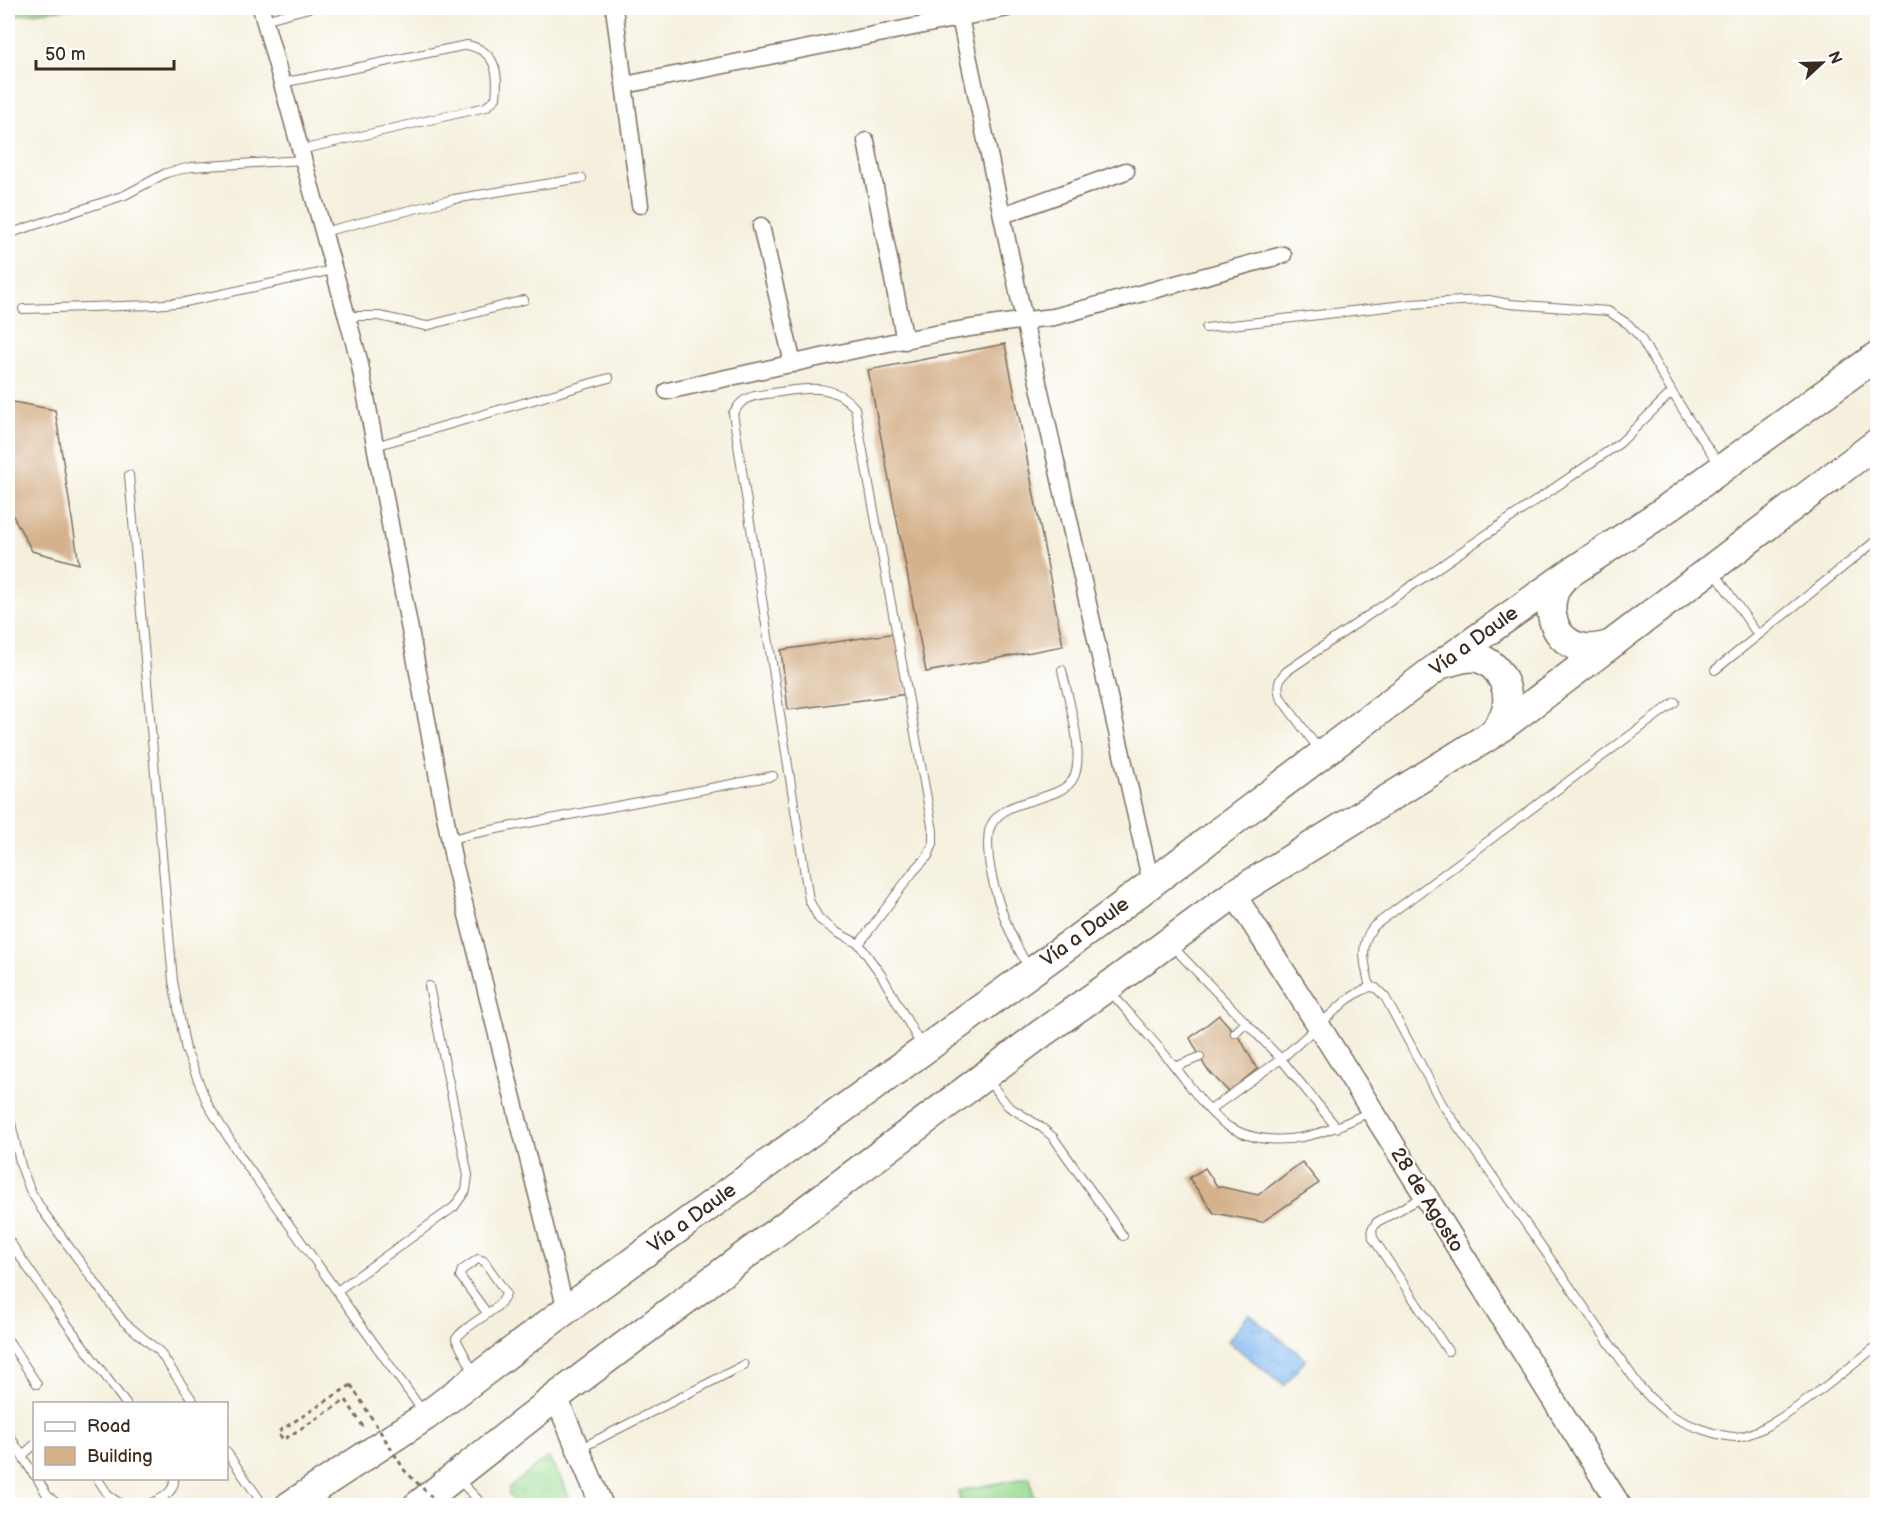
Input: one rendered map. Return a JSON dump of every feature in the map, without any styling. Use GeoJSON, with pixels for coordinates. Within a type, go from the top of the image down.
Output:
{"type":"FeatureCollection","features":[{"type":"Feature","properties":{"kind":"highway","name":"Vía a Daule"},"geometry":{"type":"LineString","coordinates":[[289,1506],[426,1416],[566,1310],[1032,972],[1440,665],[1570,573],[1658,515],[1878,355]]}},
{"type":"Feature","properties":{"kind":"highway"},"geometry":{"type":"LineString","coordinates":[[417,1506],[556,1397],[1168,941],[1234,894],[1494,733],[1878,442]]}},
{"type":"Feature","properties":{"kind":"highway"},"geometry":{"type":"LineString","coordinates":[[1570,573],[1558,583],[1552,597],[1551,613],[1555,627],[1565,639],[1578,647],[1594,649],[1609,645]]}},
{"type":"Feature","properties":{"kind":"highway"},"geometry":{"type":"LineString","coordinates":[[1440,665],[1465,658],[1479,658],[1495,668],[1503,678],[1507,691],[1507,704],[1504,716],[1494,733]]}},
{"type":"Feature","properties":{"kind":"street"},"geometry":{"type":"LineString","coordinates":[[614,8],[640,205]]}},
{"type":"Feature","properties":{"kind":"street"},"geometry":{"type":"LineString","coordinates":[[625,85],[959,13],[1008,8]]}},
{"type":"Feature","properties":{"kind":"street"},"geometry":{"type":"LineString","coordinates":[[959,13],[1024,320],[1151,883]]}},
{"type":"Feature","properties":{"kind":"street"},"geometry":{"type":"LineString","coordinates":[[262,14],[359,360],[449,840],[566,1310]]}},
{"type":"Feature","properties":{"kind":"street"},"geometry":{"type":"LineString","coordinates":[[866,141],[905,341]]}},
{"type":"Feature","properties":{"kind":"street"},"geometry":{"type":"LineString","coordinates":[[1003,215],[1126,171]]}},
{"type":"Feature","properties":{"kind":"street"},"geometry":{"type":"LineString","coordinates":[[761,226],[793,364]]}},
{"type":"Feature","properties":{"kind":"street"},"geometry":{"type":"LineString","coordinates":[[667,391],[905,341],[1024,320],[1054,317],[1283,255]]}},
{"type":"Feature","properties":{"kind":"street","name":"28 de Agosto"},"geometry":{"type":"LineString","coordinates":[[1234,894],[1620,1506]]}},
{"type":"Feature","properties":{"kind":"street"},"geometry":{"type":"LineString","coordinates":[[556,1397],[602,1506]]}},
{"type":"Feature","properties":{"kind":"lane"},"geometry":{"type":"LineString","coordinates":[[262,14],[309,8]]}},
{"type":"Feature","properties":{"kind":"lane"},"geometry":{"type":"LineString","coordinates":[[8,234],[125,195],[166,173],[177,170],[302,155],[486,106],[496,98],[497,87],[494,63],[486,52],[478,47],[467,45],[282,83]]}},
{"type":"Feature","properties":{"kind":"lane"},"geometry":{"type":"LineString","coordinates":[[323,232],[454,199],[582,178]]}},
{"type":"Feature","properties":{"kind":"lane"},"geometry":{"type":"LineString","coordinates":[[23,309],[185,302],[333,270]]}},
{"type":"Feature","properties":{"kind":"lane"},"geometry":{"type":"LineString","coordinates":[[348,316],[379,316],[426,326],[524,300]]}},
{"type":"Feature","properties":{"kind":"lane"},"geometry":{"type":"LineString","coordinates":[[1206,328],[1412,304],[1461,301],[1490,300],[1608,311],[1628,324],[1640,337],[1688,418],[1722,468]]}},
{"type":"Feature","properties":{"kind":"lane"},"geometry":{"type":"LineString","coordinates":[[375,446],[609,378]]}},
{"type":"Feature","properties":{"kind":"lane"},"geometry":{"type":"LineString","coordinates":[[859,944],[913,872],[928,856],[933,844],[933,831],[855,408],[846,398],[834,392],[808,388],[752,396],[742,402],[733,413],[809,900],[819,919],[838,933],[859,944],[882,976],[924,1050]]}},
{"type":"Feature","properties":{"kind":"lane"},"geometry":{"type":"LineString","coordinates":[[1322,754],[1281,697],[1278,687],[1281,677],[1620,442],[1672,392]]}},
{"type":"Feature","properties":{"kind":"lane"},"geometry":{"type":"LineString","coordinates":[[129,475],[172,981],[186,1050],[208,1105],[240,1156],[426,1416]]}},
{"type":"Feature","properties":{"kind":"lane"},"geometry":{"type":"LineString","coordinates":[[1714,670],[1878,538]]}},
{"type":"Feature","properties":{"kind":"lane"},"geometry":{"type":"LineString","coordinates":[[1711,568],[1758,635]]}},
{"type":"Feature","properties":{"kind":"lane"},"geometry":{"type":"LineString","coordinates":[[1032,972],[1016,949],[995,891],[990,860],[989,830],[994,819],[1007,809],[1063,789],[1074,780],[1079,752],[1062,670]]}},
{"type":"Feature","properties":{"kind":"lane"},"geometry":{"type":"LineString","coordinates":[[1370,987],[1364,941],[1374,926],[1675,702]]}},
{"type":"Feature","properties":{"kind":"lane"},"geometry":{"type":"LineString","coordinates":[[449,840],[773,776]]}},
{"type":"Feature","properties":{"kind":"lane"},"geometry":{"type":"LineString","coordinates":[[1168,941],[1281,1059],[1337,1128]]}},
{"type":"Feature","properties":{"kind":"lane"},"geometry":{"type":"LineString","coordinates":[[337,1291],[454,1207],[466,1190],[468,1175],[429,986]]}},
{"type":"Feature","properties":{"kind":"lane"},"geometry":{"type":"LineString","coordinates":[[1210,1110],[1281,1059],[1347,1000],[1370,987]]}},
{"type":"Feature","properties":{"kind":"lane"},"geometry":{"type":"LineString","coordinates":[[1370,987],[1381,992],[1385,997],[1442,1104],[1640,1387],[1659,1408],[1674,1418],[1715,1434],[1736,1437],[1758,1430],[1780,1419],[1878,1345]]}},
{"type":"Feature","properties":{"kind":"lane"},"geometry":{"type":"LineString","coordinates":[[1106,988],[1210,1110],[1229,1128],[1257,1138],[1291,1140],[1337,1128],[1371,1111]]}},
{"type":"Feature","properties":{"kind":"lane"},"geometry":{"type":"LineString","coordinates":[[1235,1033],[1245,1023]]}},
{"type":"Feature","properties":{"kind":"lane"},"geometry":{"type":"LineString","coordinates":[[1175,1067],[1200,1057]]}},
{"type":"Feature","properties":{"kind":"lane"},"geometry":{"type":"LineString","coordinates":[[985,1077],[1008,1106],[1053,1137],[1123,1236]]}},
{"type":"Feature","properties":{"kind":"lane"},"geometry":{"type":"LineString","coordinates":[[8,1111],[21,1166],[30,1190],[42,1210],[124,1322],[159,1351],[194,1402]]}},
{"type":"Feature","properties":{"kind":"lane"},"geometry":{"type":"LineString","coordinates":[[1425,1196],[1377,1222],[1372,1229],[1373,1238],[1448,1351]]}},
{"type":"Feature","properties":{"kind":"lane"},"geometry":{"type":"LineString","coordinates":[[8,1239],[125,1402]]}},
{"type":"Feature","properties":{"kind":"lane"},"geometry":{"type":"LineString","coordinates":[[476,1377],[456,1339],[504,1300],[506,1293],[484,1261],[478,1259],[462,1270],[460,1276],[487,1313]]}},
{"type":"Feature","properties":{"kind":"lane"},"geometry":{"type":"LineString","coordinates":[[8,1340],[37,1384]]}},
{"type":"Feature","properties":{"kind":"lane"},"geometry":{"type":"LineString","coordinates":[[579,1449],[744,1365]]}},
{"type":"Feature","properties":{"kind":"lane"},"geometry":{"type":"LineString","coordinates":[[8,1433],[33,1472]]}},
{"type":"Feature","properties":{"kind":"lane"},"geometry":{"type":"LineString","coordinates":[[22,1456],[33,1446]]}},
{"type":"Feature","properties":{"kind":"lane"},"geometry":{"type":"LineString","coordinates":[[228,1454],[264,1506]]}},
{"type":"Feature","properties":{"kind":"lane"},"geometry":{"type":"LineString","coordinates":[[456,1476],[484,1506]]}},
{"type":"Feature","properties":{"kind":"lane"},"geometry":{"type":"LineString","coordinates":[[38,1480],[47,1495],[60,1506]]}},
{"type":"Feature","properties":{"kind":"lane"},"geometry":{"type":"LineString","coordinates":[[98,1480],[109,1496],[124,1506]]}},
{"type":"Feature","properties":{"kind":"lane"},"geometry":{"type":"LineString","coordinates":[[142,1506],[154,1502],[171,1491],[175,1484],[174,1480]]}},
{"type":"Feature","properties":{"kind":"lane"},"geometry":{"type":"LineString","coordinates":[[47,1495],[49,1506]]}},
{"type":"Feature","properties":{"kind":"path"},"geometry":{"type":"LineString","coordinates":[[376,1448],[346,1400],[283,1440],[278,1432],[351,1385],[405,1471],[441,1506]]}},
{"type":"Feature","properties":{"kind":"green space"},"geometry":{"type":"Polygon","coordinates":[[[8,8],[74,8],[8,16],[8,8]]]}},
{"type":"Feature","properties":{"kind":"green space"},"geometry":{"type":"Polygon","coordinates":[[[549,1458],[573,1505],[517,1505],[509,1495],[509,1488],[549,1458]]]}},
{"type":"Feature","properties":{"kind":"green space"},"geometry":{"type":"Polygon","coordinates":[[[1030,1477],[1035,1505],[961,1505],[958,1491],[1030,1477]]]}},
{"type":"Feature","properties":{"kind":"water"},"geometry":{"type":"Polygon","coordinates":[[[1249,1314],[1306,1359],[1284,1386],[1228,1341],[1249,1314]]]}},
{"type":"Feature","properties":{"kind":"building"},"geometry":{"type":"Polygon","coordinates":[[[1005,344],[1063,646],[926,672],[868,370],[1005,344]]]}},
{"type":"Feature","properties":{"kind":"building"},"geometry":{"type":"Polygon","coordinates":[[[8,401],[55,410],[79,564],[32,551],[13,516],[8,517],[8,401]]]}},
{"type":"Feature","properties":{"kind":"building"},"geometry":{"type":"Polygon","coordinates":[[[896,633],[907,694],[788,710],[781,650],[896,633]]]}},
{"type":"Feature","properties":{"kind":"building"},"geometry":{"type":"Polygon","coordinates":[[[1219,1015],[1241,1040],[1257,1069],[1229,1092],[1206,1068],[1190,1038],[1219,1015]]]}},
{"type":"Feature","properties":{"kind":"building"},"geometry":{"type":"Polygon","coordinates":[[[1302,1162],[1319,1183],[1262,1222],[1214,1213],[1189,1178],[1205,1168],[1217,1186],[1258,1195],[1302,1162]]]}},
{"type":"Feature","properties":{"kind":"building"},"geometry":{"type":"Polygon","coordinates":[[[8,1495],[14,1506],[8,1506],[8,1495]]]}}]}
